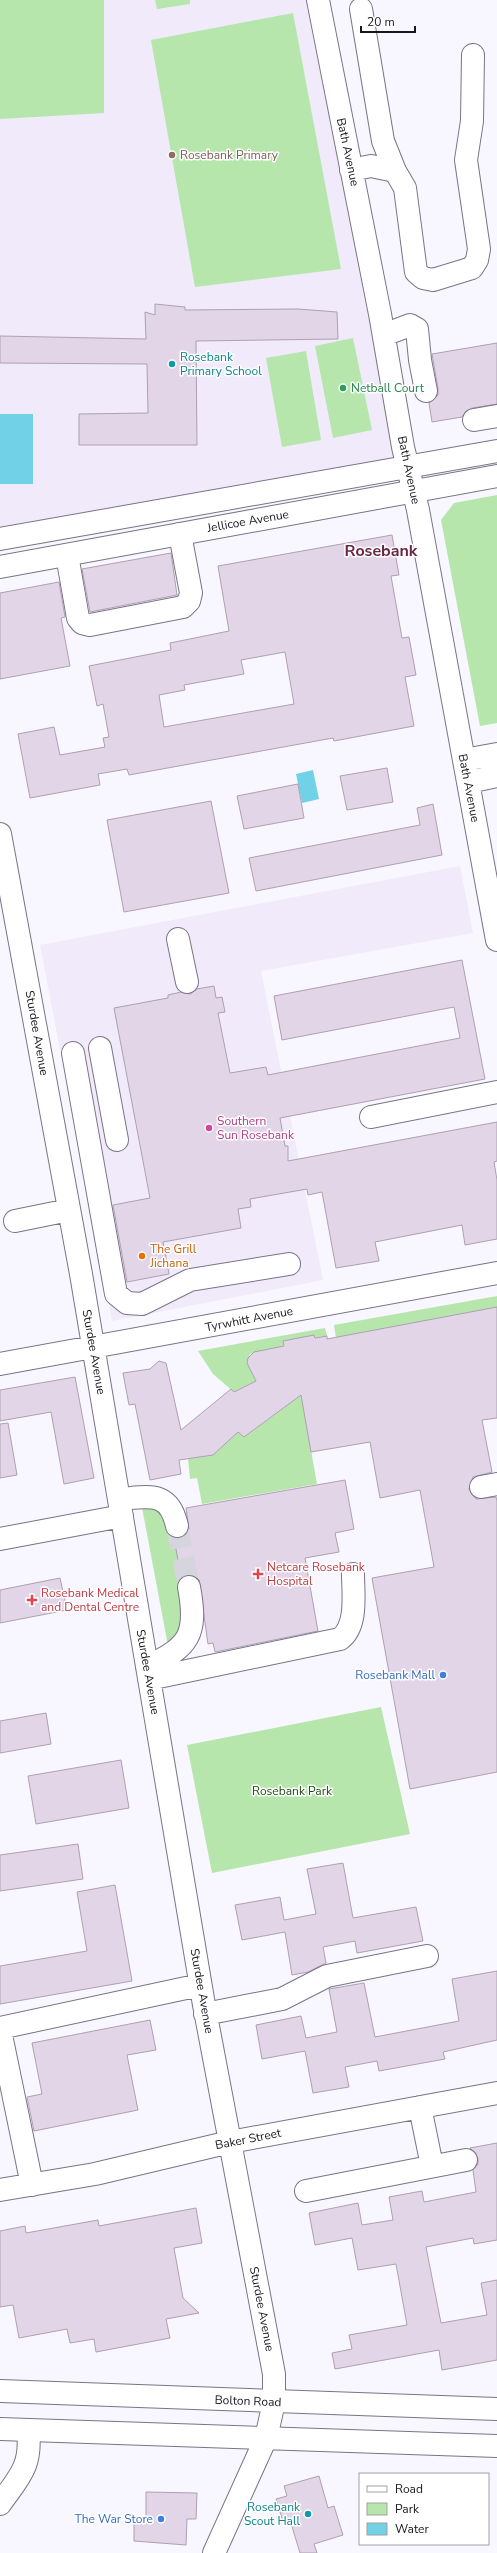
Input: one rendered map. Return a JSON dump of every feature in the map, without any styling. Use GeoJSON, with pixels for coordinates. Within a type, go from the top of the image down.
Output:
{"type":"FeatureCollection","features":[{"type":"Feature","properties":{"kind":"street","name":"Bath Avenue"},"geometry":{"type":"LineString","coordinates":[[318,0],[384,335],[403,447],[410,468],[497,940]]}},
{"type":"Feature","properties":{"kind":"street"},"geometry":{"type":"LineString","coordinates":[[361,9],[383,142],[395,171],[405,188],[416,272],[423,278],[433,280],[472,268],[477,260],[479,248],[466,160],[472,121],[473,55]]}},
{"type":"Feature","properties":{"kind":"street"},"geometry":{"type":"LineString","coordinates":[[351,170],[371,166],[395,171]]}},
{"type":"Feature","properties":{"kind":"street"},"geometry":{"type":"LineString","coordinates":[[384,335],[410,325],[417,329],[420,360],[426,391]]}},
{"type":"Feature","properties":{"kind":"street"},"geometry":{"type":"LineString","coordinates":[[474,420],[497,416]]}},
{"type":"Feature","properties":{"kind":"street","name":"Jellicoe Avenue"},"geometry":{"type":"LineString","coordinates":[[0,539],[410,468],[497,451]]}},
{"type":"Feature","properties":{"kind":"street","name":"Jellicoe Avenue"},"geometry":{"type":"LineString","coordinates":[[0,567],[497,476]]}},
{"type":"Feature","properties":{"kind":"street"},"geometry":{"type":"LineString","coordinates":[[67,554],[78,618],[82,623],[90,625],[183,607],[189,601],[191,593],[180,534]]}},
{"type":"Feature","properties":{"kind":"street"},"geometry":{"type":"LineString","coordinates":[[464,760],[497,754]]}},
{"type":"Feature","properties":{"kind":"street"},"geometry":{"type":"LineString","coordinates":[[468,782],[497,776]]}},
{"type":"Feature","properties":{"kind":"street","name":"Sturdee Avenue"},"geometry":{"type":"LineString","coordinates":[[0,834],[93,1348],[205,2014],[274,2374],[274,2402],[266,2438],[214,2553]]}},
{"type":"Feature","properties":{"kind":"street"},"geometry":{"type":"LineString","coordinates":[[178,939],[187,982]]}},
{"type":"Feature","properties":{"kind":"street"},"geometry":{"type":"LineString","coordinates":[[41,1059],[106,1047],[117,1140]]}},
{"type":"Feature","properties":{"kind":"street"},"geometry":{"type":"LineString","coordinates":[[73,1053],[116,1294],[127,1303],[142,1304],[190,1280],[289,1264]]}},
{"type":"Feature","properties":{"kind":"street"},"geometry":{"type":"LineString","coordinates":[[371,1117],[497,1092]]}},
{"type":"Feature","properties":{"kind":"street"},"geometry":{"type":"LineString","coordinates":[[15,1221],[69,1210]]}},
{"type":"Feature","properties":{"kind":"street","name":"Tyrwhitt Avenue"},"geometry":{"type":"LineString","coordinates":[[0,1364],[497,1273]]}},
{"type":"Feature","properties":{"kind":"street"},"geometry":{"type":"LineString","coordinates":[[0,1539],[120,1508],[153,1497],[170,1505],[177,1526]]}},
{"type":"Feature","properties":{"kind":"street"},"geometry":{"type":"LineString","coordinates":[[148,1673],[340,1639],[348,1630],[351,1621],[353,1574]]}},
{"type":"Feature","properties":{"kind":"street"},"geometry":{"type":"LineString","coordinates":[[148,1673],[173,1655],[190,1634],[193,1614],[189,1587]]}},
{"type":"Feature","properties":{"kind":"street"},"geometry":{"type":"LineString","coordinates":[[205,2014],[282,1998],[327,1976],[427,1956]]}},
{"type":"Feature","properties":{"kind":"street"},"geometry":{"type":"LineString","coordinates":[[32,2185],[0,2029],[200,1985]]}},
{"type":"Feature","properties":{"kind":"street","name":"Baker Street"},"geometry":{"type":"LineString","coordinates":[[0,2190],[95,2174],[230,2142],[497,2093]]}},
{"type":"Feature","properties":{"kind":"street"},"geometry":{"type":"LineString","coordinates":[[420,2107],[432,2166]]}},
{"type":"Feature","properties":{"kind":"street"},"geometry":{"type":"LineString","coordinates":[[306,2191],[466,2160]]}},
{"type":"Feature","properties":{"kind":"street","name":"Bolton Road"},"geometry":{"type":"LineString","coordinates":[[0,2392],[497,2409]]}},
{"type":"Feature","properties":{"kind":"street"},"geometry":{"type":"LineString","coordinates":[[0,2429],[497,2446]]}},
{"type":"Feature","properties":{"kind":"street"},"geometry":{"type":"LineString","coordinates":[[0,2504],[27,2463],[30,2447],[28,2430]]}},
{"type":"Feature","properties":{"kind":"shaded area","name":"Rosebank Primary"},"geometry":{"type":"Polygon","coordinates":[[[0,0],[311,0],[409,468],[0,538],[0,0]]]}},
{"type":"Feature","properties":{"kind":"shaded area"},"geometry":{"type":"Polygon","coordinates":[[[460,866],[473,933],[261,971],[323,1280],[112,1321],[40,945],[460,866]]]}},
{"type":"Feature","properties":{"kind":"green space"},"geometry":{"type":"Polygon","coordinates":[[[0,0],[104,0],[104,113],[0,119],[0,0]]]}},
{"type":"Feature","properties":{"kind":"green space"},"geometry":{"type":"Polygon","coordinates":[[[155,0],[190,0],[190,4],[157,9],[155,0]]]}},
{"type":"Feature","properties":{"kind":"green space"},"geometry":{"type":"Polygon","coordinates":[[[293,13],[341,269],[195,287],[151,40],[293,13]]]}},
{"type":"Feature","properties":{"kind":"green space","name":"Netball Court"},"geometry":{"type":"Polygon","coordinates":[[[353,338],[372,430],[333,438],[315,346],[353,338]]]}},
{"type":"Feature","properties":{"kind":"green space"},"geometry":{"type":"Polygon","coordinates":[[[306,351],[321,440],[282,447],[266,358],[306,351]]]}},
{"type":"Feature","properties":{"kind":"green space"},"geometry":{"type":"Polygon","coordinates":[[[497,495],[497,723],[480,726],[441,520],[454,503],[497,495]]]}},
{"type":"Feature","properties":{"kind":"green space"},"geometry":{"type":"Polygon","coordinates":[[[497,1296],[497,1307],[336,1338],[334,1325],[497,1296]]]}},
{"type":"Feature","properties":{"kind":"green space"},"geometry":{"type":"Polygon","coordinates":[[[325,1328],[327,1336],[283,1341],[284,1346],[250,1354],[247,1363],[259,1381],[243,1387],[235,1393],[213,1374],[198,1351],[325,1328]]]}},
{"type":"Feature","properties":{"kind":"green space"},"geometry":{"type":"Polygon","coordinates":[[[298,1376],[317,1484],[202,1504],[197,1478],[190,1479],[188,1459],[213,1455],[238,1432],[244,1437],[284,1408],[289,1401],[298,1376]]]}},
{"type":"Feature","properties":{"kind":"green space"},"geometry":{"type":"Polygon","coordinates":[[[153,1497],[173,1527],[183,1588],[193,1614],[169,1651],[141,1502],[153,1497]]]}},
{"type":"Feature","properties":{"kind":"green space","name":"Rosebank Park"},"geometry":{"type":"Polygon","coordinates":[[[381,1707],[410,1834],[212,1873],[187,1745],[381,1707]]]}},
{"type":"Feature","properties":{"kind":"water"},"geometry":{"type":"Polygon","coordinates":[[[0,414],[33,414],[33,484],[0,484],[0,414]]]}},
{"type":"Feature","properties":{"kind":"water"},"geometry":{"type":"Polygon","coordinates":[[[313,770],[319,799],[302,803],[296,774],[313,770]]]}},
{"type":"Feature","properties":{"kind":"building"},"geometry":{"type":"Polygon","coordinates":[[[155,304],[185,307],[185,310],[298,309],[337,312],[338,339],[196,341],[197,445],[79,445],[79,414],[148,413],[147,364],[0,363],[0,336],[146,339],[145,312],[155,315],[155,304]]]}},
{"type":"Feature","properties":{"kind":"building"},"geometry":{"type":"Polygon","coordinates":[[[497,343],[497,404],[472,408],[466,411],[462,417],[432,422],[429,403],[438,395],[438,389],[432,354],[497,343]]]}},
{"type":"Feature","properties":{"kind":"building"},"geometry":{"type":"Polygon","coordinates":[[[392,535],[399,575],[391,576],[402,638],[409,637],[416,675],[405,677],[414,726],[334,741],[333,738],[129,775],[127,769],[98,774],[100,785],[30,798],[18,734],[54,727],[60,755],[105,747],[103,738],[109,737],[103,704],[97,706],[89,666],[171,650],[170,643],[229,631],[218,566],[392,535]],[[285,652],[241,660],[244,674],[184,685],[185,690],[159,695],[164,727],[294,704],[285,652]]]}},
{"type":"Feature","properties":{"kind":"building"},"geometry":{"type":"Polygon","coordinates":[[[171,553],[177,595],[90,612],[82,569],[171,553]]]}},
{"type":"Feature","properties":{"kind":"building"},"geometry":{"type":"Polygon","coordinates":[[[59,582],[65,617],[61,618],[70,666],[0,679],[0,593],[59,582]]]}},
{"type":"Feature","properties":{"kind":"building"},"geometry":{"type":"Polygon","coordinates":[[[387,768],[393,802],[347,810],[340,776],[387,768]]]}},
{"type":"Feature","properties":{"kind":"building"},"geometry":{"type":"Polygon","coordinates":[[[298,784],[304,818],[244,829],[237,796],[298,784]]]}},
{"type":"Feature","properties":{"kind":"building"},"geometry":{"type":"Polygon","coordinates":[[[211,801],[229,893],[124,912],[107,820],[211,801]]]}},
{"type":"Feature","properties":{"kind":"building"},"geometry":{"type":"Polygon","coordinates":[[[433,804],[442,855],[256,891],[249,858],[420,825],[417,808],[433,804]]]}},
{"type":"Feature","properties":{"kind":"building"},"geometry":{"type":"Polygon","coordinates":[[[462,960],[485,1079],[280,1118],[285,1146],[288,1146],[288,1161],[497,1122],[497,1161],[494,1162],[497,1180],[497,1239],[465,1245],[462,1225],[375,1242],[379,1261],[336,1268],[322,1192],[308,1195],[307,1189],[250,1199],[251,1207],[238,1209],[241,1228],[163,1242],[169,1274],[127,1282],[113,1205],[150,1198],[114,1008],[168,998],[168,995],[181,992],[190,994],[197,989],[214,986],[216,998],[222,997],[225,1012],[218,1013],[230,1073],[266,1067],[268,1075],[460,1038],[454,1007],[282,1040],[274,996],[462,960]]]}},
{"type":"Feature","properties":{"kind":"building"},"geometry":{"type":"Polygon","coordinates":[[[497,1307],[497,1418],[482,1420],[492,1472],[473,1477],[469,1489],[476,1499],[496,1497],[497,1501],[497,1772],[410,1789],[372,1578],[434,1567],[420,1490],[380,1498],[370,1442],[311,1452],[301,1395],[244,1437],[238,1432],[213,1455],[179,1460],[181,1474],[150,1480],[135,1404],[129,1405],[123,1373],[150,1369],[159,1361],[166,1363],[181,1430],[231,1389],[234,1392],[256,1381],[247,1363],[248,1358],[254,1352],[284,1346],[283,1341],[314,1335],[315,1338],[327,1336],[327,1339],[497,1307]]]}},
{"type":"Feature","properties":{"kind":"building"},"geometry":{"type":"Polygon","coordinates":[[[75,1377],[94,1478],[64,1484],[51,1412],[0,1421],[0,1390],[75,1377]]]}},
{"type":"Feature","properties":{"kind":"building"},"geometry":{"type":"Polygon","coordinates":[[[8,1423],[17,1475],[0,1478],[0,1424],[8,1423]]]}},
{"type":"Feature","properties":{"kind":"building"},"geometry":{"type":"Polygon","coordinates":[[[345,1480],[354,1529],[335,1533],[339,1552],[305,1558],[318,1631],[215,1652],[213,1643],[208,1644],[199,1580],[193,1575],[181,1577],[174,1538],[181,1538],[189,1529],[186,1508],[345,1480]]]}},
{"type":"Feature","properties":{"kind":"building","name":"Rosebank Medical and Dental Centre"},"geometry":{"type":"Polygon","coordinates":[[[60,1578],[67,1610],[0,1623],[0,1590],[60,1578]]]}},
{"type":"Feature","properties":{"kind":"building"},"geometry":{"type":"Polygon","coordinates":[[[46,1713],[51,1744],[0,1753],[0,1721],[46,1713]]]}},
{"type":"Feature","properties":{"kind":"building"},"geometry":{"type":"Polygon","coordinates":[[[121,1760],[129,1808],[36,1824],[28,1776],[121,1760]]]}},
{"type":"Feature","properties":{"kind":"building"},"geometry":{"type":"Polygon","coordinates":[[[78,1844],[83,1879],[0,1891],[0,1855],[78,1844]]]}},
{"type":"Feature","properties":{"kind":"building"},"geometry":{"type":"Polygon","coordinates":[[[343,1863],[353,1918],[416,1907],[423,1941],[357,1953],[355,1941],[323,1947],[326,1963],[308,1972],[292,1975],[285,1932],[242,1940],[235,1905],[280,1897],[284,1920],[316,1914],[307,1869],[343,1863]]]}},
{"type":"Feature","properties":{"kind":"building"},"geometry":{"type":"Polygon","coordinates":[[[115,1885],[132,1981],[0,2004],[0,1966],[87,1951],[77,1892],[115,1885]]]}},
{"type":"Feature","properties":{"kind":"building"},"geometry":{"type":"Polygon","coordinates":[[[497,1971],[497,2040],[443,2052],[445,2059],[379,2071],[377,2061],[345,2067],[349,2087],[313,2093],[305,2051],[262,2059],[256,2025],[301,2016],[306,2038],[337,2032],[329,1989],[364,1983],[375,2037],[459,2021],[452,1979],[497,1971]]]}},
{"type":"Feature","properties":{"kind":"building"},"geometry":{"type":"Polygon","coordinates":[[[150,2020],[156,2050],[127,2055],[138,2110],[34,2131],[27,2097],[42,2094],[32,2043],[150,2020]]]}},
{"type":"Feature","properties":{"kind":"building"},"geometry":{"type":"Polygon","coordinates":[[[497,2143],[497,2240],[474,2244],[473,2238],[426,2247],[441,2323],[487,2315],[481,2283],[497,2280],[497,2360],[442,2370],[439,2350],[335,2369],[332,2353],[352,2349],[349,2335],[407,2325],[396,2264],[358,2270],[352,2238],[315,2245],[309,2213],[358,2203],[362,2225],[393,2220],[389,2197],[422,2191],[424,2202],[476,2192],[473,2170],[478,2164],[478,2158],[470,2148],[497,2143]]]}},
{"type":"Feature","properties":{"kind":"building"},"geometry":{"type":"Polygon","coordinates":[[[196,2208],[202,2243],[174,2248],[183,2298],[199,2313],[166,2319],[170,2338],[96,2352],[94,2339],[70,2343],[67,2329],[19,2338],[13,2305],[0,2307],[0,2231],[25,2226],[26,2233],[98,2220],[99,2226],[196,2208]]]}},
{"type":"Feature","properties":{"kind":"building","name":"Rosebank Scout Hall"},"geometry":{"type":"Polygon","coordinates":[[[319,2476],[328,2508],[334,2506],[343,2535],[314,2544],[317,2553],[300,2553],[290,2520],[283,2522],[276,2499],[287,2496],[284,2486],[319,2476]]]}},
{"type":"Feature","properties":{"kind":"building","name":"The War Store"},"geometry":{"type":"Polygon","coordinates":[[[146,2492],[197,2493],[196,2519],[187,2519],[186,2545],[134,2541],[134,2517],[146,2517],[146,2492]]]}},
{"type":"Feature","properties":{"kind":"tunnel"},"geometry":{"type":"LineString","coordinates":[[177,1526],[189,1587]]}},
{"type":"Feature","properties":{"kind":"place","name":"Rosebank Primary"},"geometry":{"type":"Point","coordinates":[172,155]}},
{"type":"Feature","properties":{"kind":"place","name":"Rosebank Primary School"},"geometry":{"type":"Point","coordinates":[172,364]}},
{"type":"Feature","properties":{"kind":"place","name":"Netball Court"},"geometry":{"type":"Point","coordinates":[343,388]}},
{"type":"Feature","properties":{"kind":"place","name":"Southern Sun Rosebank"},"geometry":{"type":"Point","coordinates":[209,1128]}},
{"type":"Feature","properties":{"kind":"place","name":"The Grill Jichana"},"geometry":{"type":"Point","coordinates":[142,1256]}},
{"type":"Feature","properties":{"kind":"place","name":"Netcare Rosebank Hospital"},"geometry":{"type":"Point","coordinates":[258,1574]}},
{"type":"Feature","properties":{"kind":"place","name":"Rosebank Medical and Dental Centre"},"geometry":{"type":"Point","coordinates":[32,1600]}},
{"type":"Feature","properties":{"kind":"place","name":"Rosebank Mall"},"geometry":{"type":"Point","coordinates":[443,1675]}},
{"type":"Feature","properties":{"kind":"place","name":"Rosebank Scout Hall"},"geometry":{"type":"Point","coordinates":[308,2514]}},
{"type":"Feature","properties":{"kind":"place","name":"The War Store"},"geometry":{"type":"Point","coordinates":[161,2519]}},
{"type":"Feature","properties":{"kind":"district","name":"Rosebank"},"geometry":{"type":"Point","coordinates":[381,551]}}]}
